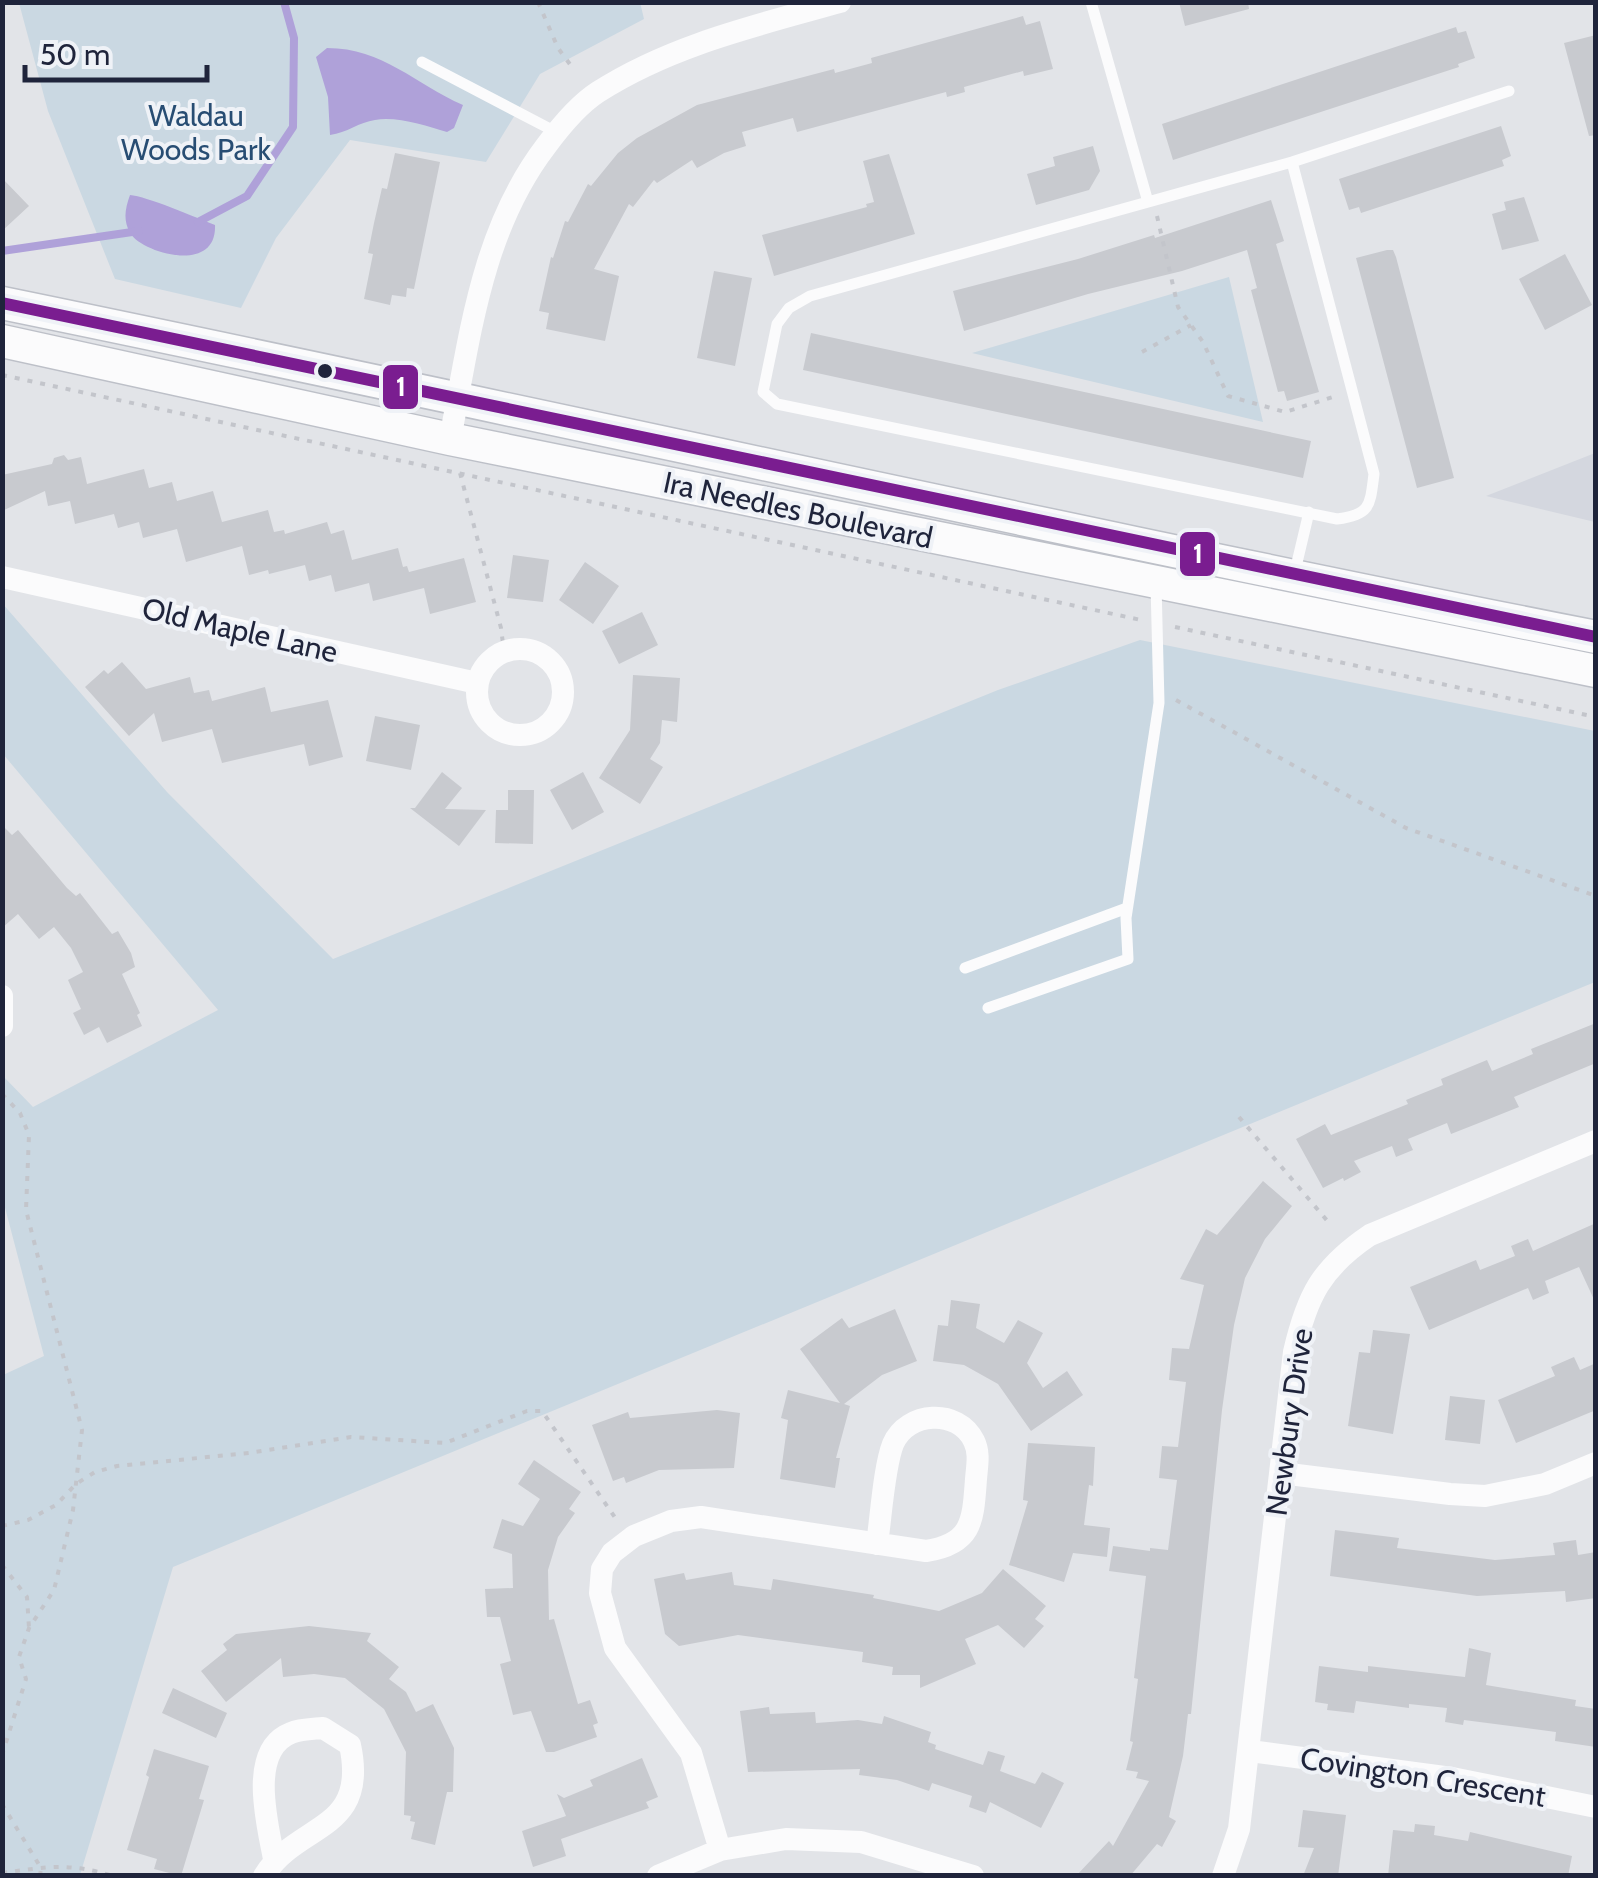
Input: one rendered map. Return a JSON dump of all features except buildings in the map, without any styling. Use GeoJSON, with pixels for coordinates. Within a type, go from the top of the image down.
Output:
{"type":"FeatureCollection","features":[{"type":"Feature","properties":{"kind":"main road","name":"Ira Needles Boulevard"},"geometry":{"type":"LineString","coordinates":[[2,304],[458,396],[1294,578],[1596,637]]}},
{"type":"Feature","properties":{"kind":"main road","name":"Ira Needles Boulevard"},"geometry":{"type":"LineString","coordinates":[[2,341],[450,439],[1596,671]]}},
{"type":"Feature","properties":{"kind":"street"},"geometry":{"type":"LineString","coordinates":[[450,439],[480,288],[498,226],[530,166],[556,132],[595,94],[649,64],[760,24],[840,2]]}},
{"type":"Feature","properties":{"kind":"street","name":"Old Maple Lane"},"geometry":{"type":"LineString","coordinates":[[2,577],[477,683]]}},
{"type":"Feature","properties":{"kind":"street"},"geometry":{"type":"LineString","coordinates":[[521,649],[549,660],[559,676],[561,704],[554,718],[540,731],[523,736],[504,733],[486,720],[478,705],[477,683],[486,664],[504,652],[521,649]]}},
{"type":"Feature","properties":{"kind":"street"},"geometry":{"type":"LineString","coordinates":[[2,996],[2,1026]]}},
{"type":"Feature","properties":{"kind":"street","name":"Newbury Drive"},"geometry":{"type":"LineString","coordinates":[[1223,1876],[1240,1829],[1294,1352],[1302,1317],[1314,1290],[1346,1250],[1393,1223],[1596,1141]]}},
{"type":"Feature","properties":{"kind":"street"},"geometry":{"type":"LineString","coordinates":[[720,1850],[691,1753],[614,1648],[600,1593],[602,1569],[612,1553],[634,1536],[670,1521],[701,1518],[877,1544],[926,1551],[942,1549],[969,1530],[978,1453],[974,1438],[963,1428],[934,1417],[904,1427],[892,1445],[877,1544]]}},
{"type":"Feature","properties":{"kind":"street"},"geometry":{"type":"LineString","coordinates":[[1281,1473],[1484,1496],[1545,1484],[1596,1464]]}},
{"type":"Feature","properties":{"kind":"street"},"geometry":{"type":"LineString","coordinates":[[323,1728],[350,1745],[356,1774],[345,1805],[322,1829],[269,1867],[262,1782],[271,1753],[288,1734],[323,1728]]}},
{"type":"Feature","properties":{"kind":"street","name":"Covington Crescent"},"geometry":{"type":"LineString","coordinates":[[1250,1751],[1452,1778],[1596,1807]]}},
{"type":"Feature","properties":{"kind":"street"},"geometry":{"type":"LineString","coordinates":[[658,1876],[720,1850],[786,1840],[861,1842],[973,1876]]}},
{"type":"Feature","properties":{"kind":"lane"},"geometry":{"type":"LineString","coordinates":[[1091,2],[1148,202]]}},
{"type":"Feature","properties":{"kind":"lane"},"geometry":{"type":"LineString","coordinates":[[422,62],[556,132]]}},
{"type":"Feature","properties":{"kind":"lane"},"geometry":{"type":"LineString","coordinates":[[1292,162],[1374,474],[1370,504],[1358,517],[1337,520],[777,404],[763,392],[777,324],[789,308],[810,296],[1292,162],[1509,91]]}},
{"type":"Feature","properties":{"kind":"lane"},"geometry":{"type":"LineString","coordinates":[[1294,578],[1310,512]]}},
{"type":"Feature","properties":{"kind":"lane"},"geometry":{"type":"LineString","coordinates":[[988,1008],[1128,959],[1127,908],[1158,690],[1156,584]]}},
{"type":"Feature","properties":{"kind":"lane"},"geometry":{"type":"LineString","coordinates":[[965,968],[1127,908]]}},
{"type":"Feature","properties":{"kind":"path"},"geometry":{"type":"LineString","coordinates":[[538,2],[558,48],[572,67]]}},
{"type":"Feature","properties":{"kind":"path"},"geometry":{"type":"LineString","coordinates":[[1148,202],[1160,223],[1178,307],[1204,342],[1228,396],[1286,412],[1352,391]]}},
{"type":"Feature","properties":{"kind":"path"},"geometry":{"type":"LineString","coordinates":[[1142,352],[1191,325]]}},
{"type":"Feature","properties":{"kind":"path"},"geometry":{"type":"LineString","coordinates":[[2,375],[1596,717]]}},
{"type":"Feature","properties":{"kind":"path"},"geometry":{"type":"LineString","coordinates":[[460,473],[504,652]]}},
{"type":"Feature","properties":{"kind":"path"},"geometry":{"type":"LineString","coordinates":[[1158,690],[1406,828],[1596,896]]}},
{"type":"Feature","properties":{"kind":"path"},"geometry":{"type":"LineString","coordinates":[[2,1094],[20,1113],[29,1135],[26,1210],[82,1430],[76,1484],[54,1590],[29,1628],[20,1657],[26,1679],[2,1754]]}},
{"type":"Feature","properties":{"kind":"path"},"geometry":{"type":"LineString","coordinates":[[1239,1117],[1330,1224]]}},
{"type":"Feature","properties":{"kind":"path"},"geometry":{"type":"LineString","coordinates":[[2,1526],[28,1520],[56,1505],[76,1484],[95,1472],[118,1466],[249,1453],[351,1437],[445,1443],[527,1411],[542,1411],[613,1516],[634,1536]]}},
{"type":"Feature","properties":{"kind":"path"},"geometry":{"type":"LineString","coordinates":[[2,1565],[27,1597],[29,1628]]}},
{"type":"Feature","properties":{"kind":"path"},"geometry":{"type":"LineString","coordinates":[[2,1804],[41,1868],[40,1876]]}},
{"type":"Feature","properties":{"kind":"path"},"geometry":{"type":"LineString","coordinates":[[2,1873],[60,1864],[112,1876]]}},
{"type":"Feature","properties":{"kind":"shaded area"},"geometry":{"type":"Polygon","coordinates":[[[327,48],[382,60],[463,105],[454,128],[447,132],[384,119],[330,135],[328,97],[316,57],[327,48]]]}},
{"type":"Feature","properties":{"kind":"shaded area"},"geometry":{"type":"Polygon","coordinates":[[[130,195],[215,225],[212,241],[192,255],[149,247],[128,228],[130,195]]]}},
{"type":"Feature","properties":{"kind":"shaded area"},"geometry":{"type":"Polygon","coordinates":[[[1595,453],[1595,522],[1486,496],[1595,453]]]}},
{"type":"Feature","properties":{"kind":"green space","name":"Waldau Woods Park"},"geometry":{"type":"Polygon","coordinates":[[[640,2],[644,19],[540,74],[486,162],[350,140],[276,238],[241,308],[115,279],[48,111],[19,3],[640,2]]]}},
{"type":"Feature","properties":{"kind":"green space"},"geometry":{"type":"Polygon","coordinates":[[[1229,277],[1263,422],[972,353],[1229,277]]]}},
{"type":"Feature","properties":{"kind":"green space"},"geometry":{"type":"Polygon","coordinates":[[[2,603],[167,792],[333,959],[998,690],[1140,640],[1595,731],[1595,982],[173,1567],[80,1875],[3,1875],[3,1375],[44,1356],[3,1200],[3,1076],[33,1107],[218,1010],[3,754],[2,603]]]}},
{"type":"Feature","properties":{"kind":"waterway"},"geometry":{"type":"LineString","coordinates":[[198,222],[247,196],[293,127],[294,38],[284,2]]}},
{"type":"Feature","properties":{"kind":"waterway"},"geometry":{"type":"LineString","coordinates":[[2,251],[139,231]]}},
{"type":"Feature","properties":{"kind":"transit line","name":"1"},"geometry":{"type":"LineString","coordinates":[[2,303],[1596,637]]}}]}
